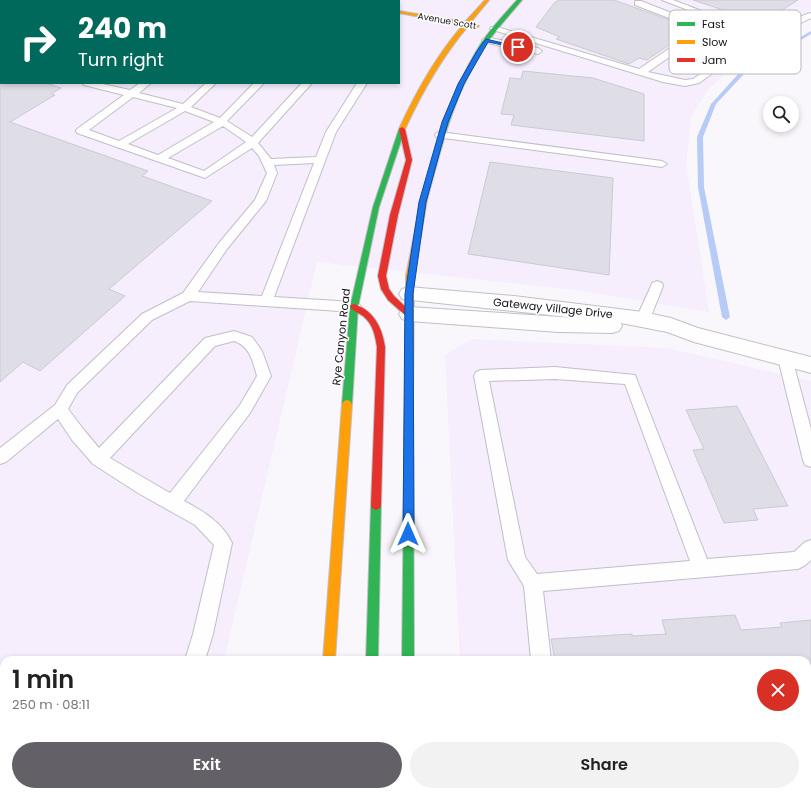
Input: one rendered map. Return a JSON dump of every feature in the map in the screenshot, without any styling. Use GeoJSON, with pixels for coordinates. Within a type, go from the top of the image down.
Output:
{"type":"FeatureCollection","features":[{"type":"Feature","properties":{"kind":"main road","name":"Rye Canyon Road"},"geometry":{"type":"LineString","coordinates":[[329,656],[354,306],[376,208],[402,128],[416,99],[456,35],[487,0]]}},
{"type":"Feature","properties":{"kind":"main road"},"geometry":{"type":"LineString","coordinates":[[408,656],[409,294],[423,202],[440,135],[479,39],[494,30],[520,0]]}},
{"type":"Feature","properties":{"kind":"main road","name":"Avenue Scott"},"geometry":{"type":"LineString","coordinates":[[400,12],[494,30]]}},
{"type":"Feature","properties":{"kind":"main road","name":"Avenue Scott"},"geometry":{"type":"LineString","coordinates":[[445,33],[479,39]]}},
{"type":"Feature","properties":{"kind":"main road"},"geometry":{"type":"LineString","coordinates":[[402,128],[409,160],[394,215],[382,276],[385,289],[391,298],[409,314]]}},
{"type":"Feature","properties":{"kind":"main road"},"geometry":{"type":"LineString","coordinates":[[354,306],[364,310],[375,322],[381,347],[372,656]]}},
{"type":"Feature","properties":{"kind":"street","name":"Gateway Village Drive"},"geometry":{"type":"LineString","coordinates":[[409,294],[566,308],[643,319],[671,325],[694,334],[811,365]]}},
{"type":"Feature","properties":{"kind":"street","name":"Gateway Village Drive"},"geometry":{"type":"LineString","coordinates":[[409,314],[558,325],[615,326],[671,335],[694,334]]}},
{"type":"Feature","properties":{"kind":"lane"},"geometry":{"type":"LineString","coordinates":[[629,0],[640,2],[669,14]]}},
{"type":"Feature","properties":{"kind":"lane"},"geometry":{"type":"LineString","coordinates":[[666,0],[696,10]]}},
{"type":"Feature","properties":{"kind":"lane"},"geometry":{"type":"LineString","coordinates":[[801,21],[811,15]]}},
{"type":"Feature","properties":{"kind":"lane"},"geometry":{"type":"LineString","coordinates":[[494,30],[685,83],[696,81],[706,74]]}},
{"type":"Feature","properties":{"kind":"lane"},"geometry":{"type":"LineString","coordinates":[[479,39],[563,57],[667,88]]}},
{"type":"Feature","properties":{"kind":"lane"},"geometry":{"type":"LineString","coordinates":[[641,72],[669,53]]}},
{"type":"Feature","properties":{"kind":"lane"},"geometry":{"type":"LineString","coordinates":[[0,457],[60,408],[72,389],[147,317],[188,296],[223,246],[260,201],[272,173],[262,152],[240,131],[184,108],[132,93],[92,84]]}},
{"type":"Feature","properties":{"kind":"lane"},"geometry":{"type":"LineString","coordinates":[[145,84],[81,131],[205,176],[252,143],[306,84]]}},
{"type":"Feature","properties":{"kind":"lane"},"geometry":{"type":"LineString","coordinates":[[119,145],[184,108],[210,84]]}},
{"type":"Feature","properties":{"kind":"lane"},"geometry":{"type":"LineString","coordinates":[[159,159],[220,122],[258,84]]}},
{"type":"Feature","properties":{"kind":"lane"},"geometry":{"type":"LineString","coordinates":[[266,302],[319,160],[331,132],[361,84]]}},
{"type":"Feature","properties":{"kind":"lane"},"geometry":{"type":"LineString","coordinates":[[440,135],[662,164]]}},
{"type":"Feature","properties":{"kind":"lane"},"geometry":{"type":"LineString","coordinates":[[267,162],[319,160]]}},
{"type":"Feature","properties":{"kind":"lane"},"geometry":{"type":"LineString","coordinates":[[643,319],[657,286]]}},
{"type":"Feature","properties":{"kind":"lane"},"geometry":{"type":"LineString","coordinates":[[188,296],[266,302],[354,306]]}},
{"type":"Feature","properties":{"kind":"lane"},"geometry":{"type":"LineString","coordinates":[[99,459],[210,342],[234,336],[251,343],[260,357],[264,376],[245,409],[172,504]]}},
{"type":"Feature","properties":{"kind":"lane"},"geometry":{"type":"LineString","coordinates":[[785,358],[811,460]]}},
{"type":"Feature","properties":{"kind":"lane"},"geometry":{"type":"LineString","coordinates":[[541,656],[533,583],[517,560],[481,376],[555,373],[630,379],[702,569]]}},
{"type":"Feature","properties":{"kind":"lane"},"geometry":{"type":"LineString","coordinates":[[60,408],[78,435],[99,459],[144,488],[201,519],[223,543],[203,634],[196,656]]}},
{"type":"Feature","properties":{"kind":"lane"},"geometry":{"type":"LineString","coordinates":[[533,583],[798,560],[811,548]]}},
{"type":"Feature","properties":{"kind":"shaded area"},"geometry":{"type":"Polygon","coordinates":[[[400,0],[811,0],[811,18],[801,24],[801,10],[669,10],[669,74],[725,74],[708,90],[691,117],[686,164],[709,312],[583,291],[317,262],[225,656],[0,656],[0,84],[400,84],[400,0]]]}},
{"type":"Feature","properties":{"kind":"shaded area"},"geometry":{"type":"Polygon","coordinates":[[[471,339],[667,348],[811,381],[811,656],[460,656],[445,355],[471,339]]]}},
{"type":"Feature","properties":{"kind":"building"},"geometry":{"type":"Polygon","coordinates":[[[560,0],[614,0],[669,20],[669,45],[647,60],[639,58],[629,64],[556,39],[560,37],[536,27],[555,2],[560,0]]]}},
{"type":"Feature","properties":{"kind":"building"},"geometry":{"type":"Polygon","coordinates":[[[693,0],[798,0],[782,10],[723,10],[693,0]]]}},
{"type":"Feature","properties":{"kind":"building"},"geometry":{"type":"Polygon","coordinates":[[[523,71],[593,78],[644,94],[644,141],[511,125],[514,115],[501,114],[510,78],[521,79],[523,71]]]}},
{"type":"Feature","properties":{"kind":"building"},"geometry":{"type":"Polygon","coordinates":[[[0,84],[49,84],[61,88],[51,94],[55,95],[10,122],[148,171],[142,176],[212,201],[109,289],[125,296],[40,371],[23,362],[0,382],[0,84]]]}},
{"type":"Feature","properties":{"kind":"building"},"geometry":{"type":"Polygon","coordinates":[[[490,162],[613,178],[609,275],[468,254],[490,162]]]}},
{"type":"Feature","properties":{"kind":"building"},"geometry":{"type":"Polygon","coordinates":[[[737,406],[788,506],[753,509],[758,520],[724,523],[693,450],[704,449],[686,410],[737,406]]]}},
{"type":"Feature","properties":{"kind":"building"},"geometry":{"type":"Polygon","coordinates":[[[735,615],[741,630],[782,627],[780,623],[811,620],[811,656],[554,656],[551,639],[632,634],[632,636],[666,634],[662,620],[735,615]]]}},
{"type":"Feature","properties":{"kind":"waterway"},"geometry":{"type":"LineString","coordinates":[[801,38],[811,32]]}},
{"type":"Feature","properties":{"kind":"waterway"},"geometry":{"type":"LineString","coordinates":[[726,317],[701,187],[700,137],[714,104],[741,74]]}},
{"type":"Feature","properties":{"kind":"traffic: fast"},"geometry":{"type":"LineString","coordinates":[[424,200],[450,111],[469,69],[480,49],[494,29],[520,0]]}},
{"type":"Feature","properties":{"kind":"traffic: fast"},"geometry":{"type":"LineString","coordinates":[[347,404],[354,307],[376,207],[402,129]]}},
{"type":"Feature","properties":{"kind":"traffic: fast"},"geometry":{"type":"LineString","coordinates":[[408,656],[409,395]]}},
{"type":"Feature","properties":{"kind":"traffic: fast"},"geometry":{"type":"LineString","coordinates":[[372,656],[376,505]]}},
{"type":"Feature","properties":{"kind":"traffic: slow"},"geometry":{"type":"LineString","coordinates":[[402,129],[416,99],[448,46],[487,0]]}},
{"type":"Feature","properties":{"kind":"traffic: slow"},"geometry":{"type":"LineString","coordinates":[[400,12],[477,26]]}},
{"type":"Feature","properties":{"kind":"traffic: slow"},"geometry":{"type":"LineString","coordinates":[[409,395],[410,276],[424,200]]}},
{"type":"Feature","properties":{"kind":"traffic: slow"},"geometry":{"type":"LineString","coordinates":[[329,656],[347,404]]}},
{"type":"Feature","properties":{"kind":"traffic: jam"},"geometry":{"type":"LineString","coordinates":[[402,129],[409,160],[394,215],[382,276],[385,289],[391,298],[409,314]]}},
{"type":"Feature","properties":{"kind":"traffic: jam"},"geometry":{"type":"LineString","coordinates":[[354,307],[361,310],[374,323],[379,334],[381,347],[376,505]]}},
{"type":"Feature","properties":{"kind":"route"},"geometry":{"type":"LineString","coordinates":[[408,534],[409,294],[410,276],[423,202],[440,135],[445,122],[461,84],[486,40],[518,47]]}}]}
